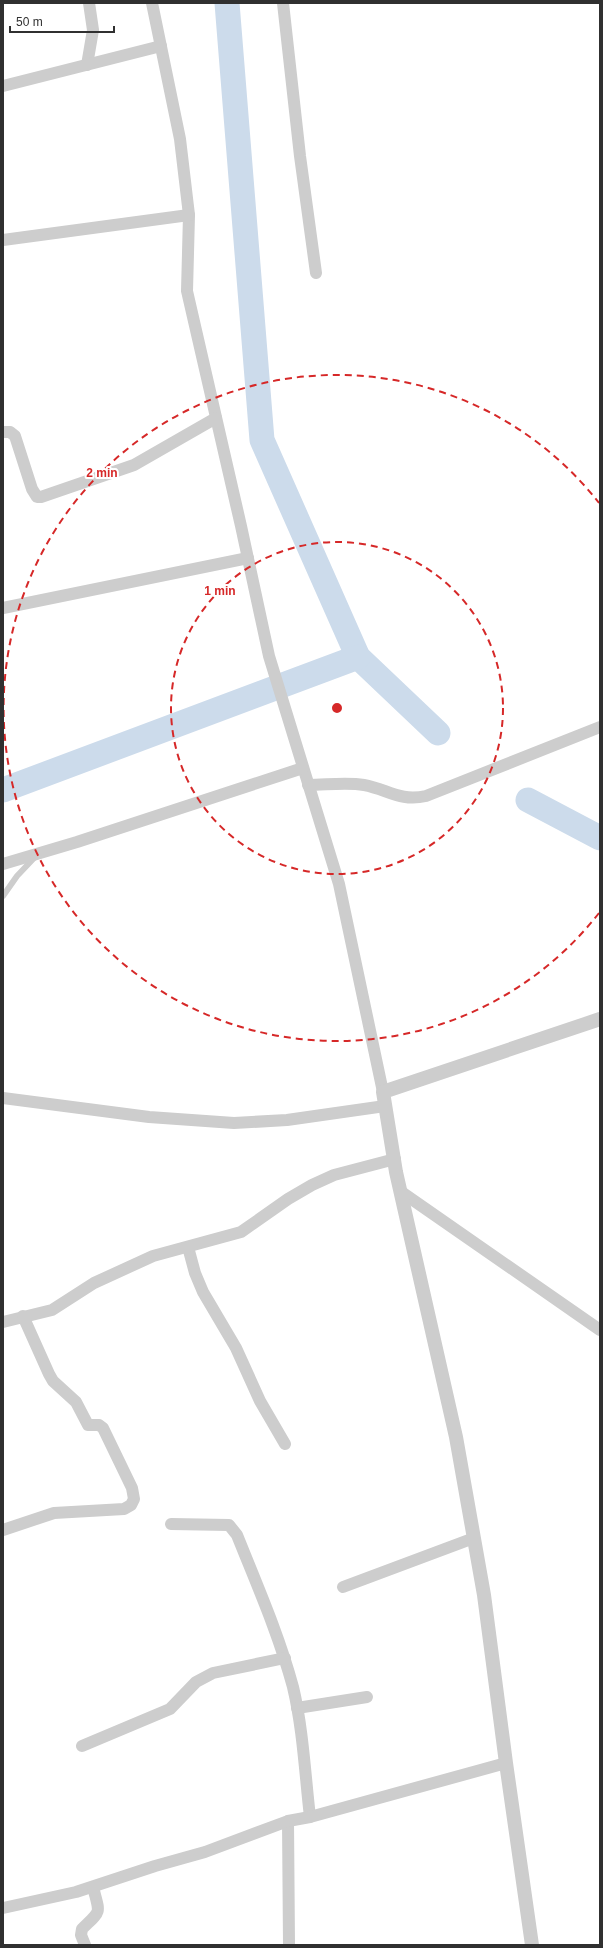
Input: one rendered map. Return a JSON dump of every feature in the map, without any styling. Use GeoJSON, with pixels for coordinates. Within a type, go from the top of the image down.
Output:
{"type":"FeatureCollection","features":[{"type":"Feature","properties":{"kind":"street"},"geometry":{"type":"LineString","coordinates":[[86,65],[93,30],[89,3]]}},
{"type":"Feature","properties":{"kind":"street"},"geometry":{"type":"LineString","coordinates":[[152,3],[180,139],[189,215],[187,291],[269,656],[339,884],[383,1092],[400,1191],[456,1437],[484,1594],[532,1945]]}},
{"type":"Feature","properties":{"kind":"street"},"geometry":{"type":"LineString","coordinates":[[283,3],[300,156],[316,272]]}},
{"type":"Feature","properties":{"kind":"street"},"geometry":{"type":"LineString","coordinates":[[3,86],[161,46]]}},
{"type":"Feature","properties":{"kind":"street"},"geometry":{"type":"LineString","coordinates":[[3,240],[189,215]]}},
{"type":"Feature","properties":{"kind":"street"},"geometry":{"type":"LineString","coordinates":[[3,432],[10,432],[15,436],[32,490],[37,496],[41,497],[134,465],[216,418]]}},
{"type":"Feature","properties":{"kind":"street"},"geometry":{"type":"LineString","coordinates":[[3,608],[248,558]]}},
{"type":"Feature","properties":{"kind":"street"},"geometry":{"type":"LineString","coordinates":[[308,785],[364,785],[403,797],[416,798],[426,796],[600,727]]}},
{"type":"Feature","properties":{"kind":"street"},"geometry":{"type":"LineString","coordinates":[[3,864],[303,768]]}},
{"type":"Feature","properties":{"kind":"street"},"geometry":{"type":"LineString","coordinates":[[383,1092],[600,1019]]}},
{"type":"Feature","properties":{"kind":"street"},"geometry":{"type":"LineString","coordinates":[[3,1098],[149,1117],[234,1123],[287,1120],[385,1106]]}},
{"type":"Feature","properties":{"kind":"street"},"geometry":{"type":"LineString","coordinates":[[3,1322],[52,1310],[94,1283],[123,1268],[152,1256],[241,1232],[288,1199],[312,1185],[334,1176],[395,1158]]}},
{"type":"Feature","properties":{"kind":"street"},"geometry":{"type":"LineString","coordinates":[[400,1191],[600,1330]]}},
{"type":"Feature","properties":{"kind":"street"},"geometry":{"type":"LineString","coordinates":[[188,1246],[195,1273],[203,1292],[236,1348],[260,1401],[284,1444]]}},
{"type":"Feature","properties":{"kind":"street"},"geometry":{"type":"LineString","coordinates":[[3,1530],[54,1513],[124,1509],[131,1505],[134,1499],[132,1488],[103,1428],[99,1425],[88,1425],[76,1402],[53,1381],[23,1316]]}},
{"type":"Feature","properties":{"kind":"street"},"geometry":{"type":"LineString","coordinates":[[171,1524],[229,1525],[235,1530],[285,1658],[298,1708],[310,1817]]}},
{"type":"Feature","properties":{"kind":"street"},"geometry":{"type":"LineString","coordinates":[[343,1587],[474,1538]]}},
{"type":"Feature","properties":{"kind":"street"},"geometry":{"type":"LineString","coordinates":[[82,1746],[164,1712],[174,1706],[196,1682],[213,1673],[285,1658]]}},
{"type":"Feature","properties":{"kind":"street"},"geometry":{"type":"LineString","coordinates":[[298,1708],[366,1697]]}},
{"type":"Feature","properties":{"kind":"street"},"geometry":{"type":"LineString","coordinates":[[3,1908],[61,1896],[93,1887],[155,1866],[205,1852],[288,1821],[310,1817],[506,1763]]}},
{"type":"Feature","properties":{"kind":"street"},"geometry":{"type":"LineString","coordinates":[[288,1821],[290,1945]]}},
{"type":"Feature","properties":{"kind":"street"},"geometry":{"type":"LineString","coordinates":[[85,1945],[81,1935],[82,1929],[93,1921],[98,1910],[93,1887]]}},
{"type":"Feature","properties":{"kind":"lane"},"geometry":{"type":"LineString","coordinates":[[3,896],[17,876],[40,852]]}},
{"type":"Feature","properties":{"kind":"waterway"},"geometry":{"type":"LineString","coordinates":[[227,3],[262,440],[358,657],[438,733]]}},
{"type":"Feature","properties":{"kind":"waterway"},"geometry":{"type":"LineString","coordinates":[[3,790],[358,657]]}},
{"type":"Feature","properties":{"kind":"waterway"},"geometry":{"type":"LineString","coordinates":[[528,800],[600,838]]}}]}
